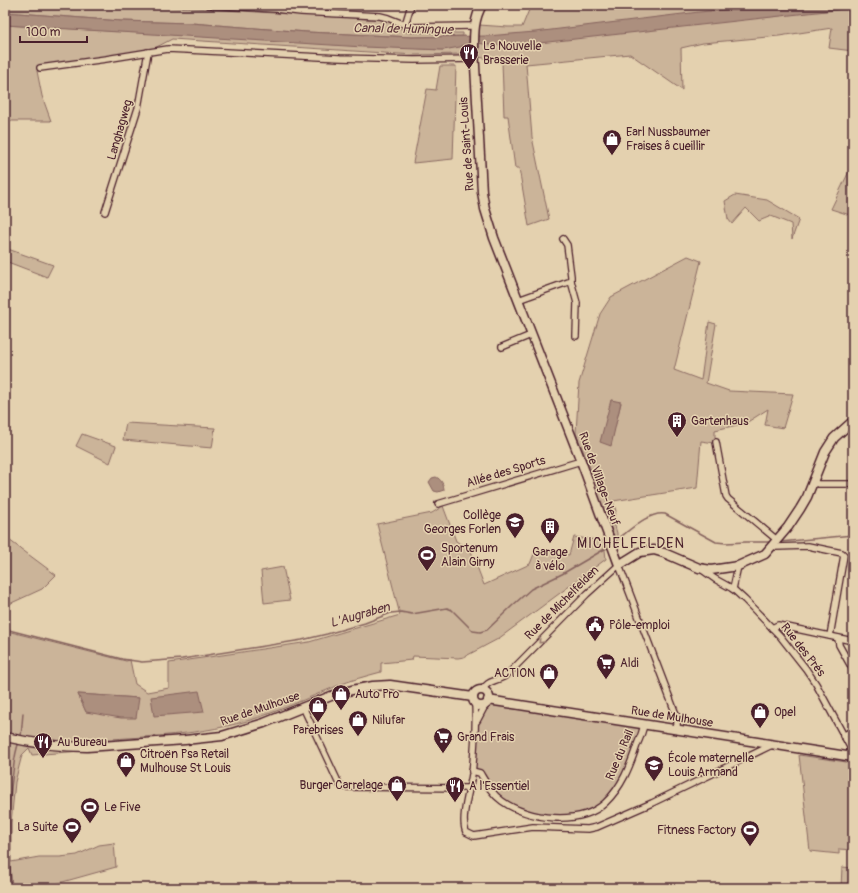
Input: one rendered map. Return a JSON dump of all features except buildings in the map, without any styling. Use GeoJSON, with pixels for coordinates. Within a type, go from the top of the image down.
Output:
{"type":"FeatureCollection","features":[{"type":"Feature","properties":{"kind":"street"},"geometry":{"type":"LineString","coordinates":[[208,5],[247,6],[301,12],[380,16],[411,26],[474,28],[475,19],[482,5]]}},
{"type":"Feature","properties":{"kind":"street"},"geometry":{"type":"LineString","coordinates":[[301,5],[301,12]]}},
{"type":"Feature","properties":{"kind":"street"},"geometry":{"type":"LineString","coordinates":[[405,25],[411,5]]}},
{"type":"Feature","properties":{"kind":"street","name":"Rue de Saint-Louis"},"geometry":{"type":"LineString","coordinates":[[474,28],[476,106],[482,192],[485,209],[494,238]]}},
{"type":"Feature","properties":{"kind":"street"},"geometry":{"type":"LineString","coordinates":[[40,68],[168,49],[340,58],[414,60],[475,58]]}},
{"type":"Feature","properties":{"kind":"street","name":"Langhagweg"},"geometry":{"type":"LineString","coordinates":[[105,212],[138,108],[148,52]]}},
{"type":"Feature","properties":{"kind":"street","name":"Rue de Village-Neuf"},"geometry":{"type":"LineString","coordinates":[[494,238],[581,461],[677,717],[677,729]]}},
{"type":"Feature","properties":{"kind":"street"},"geometry":{"type":"LineString","coordinates":[[563,240],[567,245],[571,276],[570,281],[577,303],[576,336]]}},
{"type":"Feature","properties":{"kind":"street"},"geometry":{"type":"LineString","coordinates":[[518,300],[570,281]]}},
{"type":"Feature","properties":{"kind":"street"},"geometry":{"type":"LineString","coordinates":[[502,347],[531,335]]}},
{"type":"Feature","properties":{"kind":"street","name":"Rue de Michelfelden"},"geometry":{"type":"LineString","coordinates":[[482,691],[486,684],[490,681],[500,679],[510,672],[587,594],[619,565],[640,552],[654,550],[699,568],[711,570],[738,566],[764,554],[775,543],[800,509],[825,452],[834,438],[853,421]]}},
{"type":"Feature","properties":{"kind":"street"},"geometry":{"type":"LineString","coordinates":[[716,442],[726,496],[775,543],[776,547],[808,546],[844,554],[830,636]]}},
{"type":"Feature","properties":{"kind":"street","name":"Allée des Sports"},"geometry":{"type":"LineString","coordinates":[[438,504],[581,461]]}},
{"type":"Feature","properties":{"kind":"street"},"geometry":{"type":"LineString","coordinates":[[813,482],[818,484],[853,484]]}},
{"type":"Feature","properties":{"kind":"street"},"geometry":{"type":"LineString","coordinates":[[732,589],[738,566]]}},
{"type":"Feature","properties":{"kind":"street","name":"Rue des Prés"},"geometry":{"type":"LineString","coordinates":[[699,568],[732,589],[772,628],[806,668],[850,747],[852,757]]}},
{"type":"Feature","properties":{"kind":"street"},"geometry":{"type":"LineString","coordinates":[[711,570],[715,579]]}},
{"type":"Feature","properties":{"kind":"street"},"geometry":{"type":"LineString","coordinates":[[772,628],[778,624],[793,631],[853,641]]}},
{"type":"Feature","properties":{"kind":"street"},"geometry":{"type":"LineString","coordinates":[[838,638],[839,645],[853,670]]}},
{"type":"Feature","properties":{"kind":"street","name":"Rue de Mulhouse"},"geometry":{"type":"LineString","coordinates":[[5,737],[51,746],[87,747],[208,738],[237,732],[338,694],[373,686],[390,685],[474,700]]}},
{"type":"Feature","properties":{"kind":"street"},"geometry":{"type":"LineString","coordinates":[[475,727],[478,717],[487,702],[488,695],[482,691],[476,692],[474,700],[475,727],[472,771],[464,826],[466,832],[470,835],[477,836],[533,827],[593,829],[652,803],[772,745]]}},
{"type":"Feature","properties":{"kind":"street"},"geometry":{"type":"LineString","coordinates":[[474,700],[482,706],[487,702]]}},
{"type":"Feature","properties":{"kind":"street","name":"Rue de Mulhouse"},"geometry":{"type":"LineString","coordinates":[[487,702],[644,724],[852,757]]}},
{"type":"Feature","properties":{"kind":"street"},"geometry":{"type":"LineString","coordinates":[[302,708],[339,784],[342,787],[469,788]]}},
{"type":"Feature","properties":{"kind":"street","name":"Rue du Rail"},"geometry":{"type":"LineString","coordinates":[[472,771],[480,773],[493,793],[501,800],[511,807],[528,814],[553,818],[582,815],[605,804],[618,788],[624,778],[644,724]]}},
{"type":"Feature","properties":{"kind":"street"},"geometry":{"type":"LineString","coordinates":[[843,736],[853,730]]}},
{"type":"Feature","properties":{"kind":"shaded area"},"geometry":{"type":"Polygon","coordinates":[[[5,5],[146,5],[386,20],[408,33],[463,33],[463,36],[412,37],[307,32],[191,23],[121,21],[5,12],[5,5]]]}},
{"type":"Feature","properties":{"kind":"shaded area"},"geometry":{"type":"Polygon","coordinates":[[[531,5],[853,5],[853,51],[829,48],[832,28],[779,36],[703,43],[681,48],[682,90],[630,54],[526,64],[532,137],[549,219],[529,226],[519,168],[515,168],[508,116],[504,116],[502,62],[479,57],[479,25],[522,27],[531,5]]]}},
{"type":"Feature","properties":{"kind":"shaded area"},"geometry":{"type":"Polygon","coordinates":[[[777,5],[853,5],[853,8],[530,44],[466,44],[460,47],[443,50],[363,47],[5,25],[5,12],[121,21],[191,23],[307,32],[412,37],[487,36],[535,32],[699,12],[777,5]]]}},
{"type":"Feature","properties":{"kind":"shaded area"},"geometry":{"type":"Polygon","coordinates":[[[5,25],[443,50],[463,45],[462,54],[414,55],[172,39],[151,50],[66,62],[37,71],[42,96],[51,121],[5,121],[5,25]]]}},
{"type":"Feature","properties":{"kind":"shaded area"},"geometry":{"type":"Polygon","coordinates":[[[440,66],[456,66],[453,159],[413,163],[427,89],[436,90],[440,66]]]}},
{"type":"Feature","properties":{"kind":"shaded area"},"geometry":{"type":"Polygon","coordinates":[[[853,163],[853,216],[831,209],[853,163]]]}},
{"type":"Feature","properties":{"kind":"shaded area"},"geometry":{"type":"Polygon","coordinates":[[[735,195],[767,200],[799,219],[792,239],[791,224],[771,216],[759,221],[746,208],[732,224],[728,219],[725,201],[735,195]]]}},
{"type":"Feature","properties":{"kind":"shaded area"},"geometry":{"type":"Polygon","coordinates":[[[5,248],[53,265],[47,277],[5,261],[5,248]]]}},
{"type":"Feature","properties":{"kind":"shaded area"},"geometry":{"type":"Polygon","coordinates":[[[688,256],[701,261],[674,370],[701,380],[709,322],[716,324],[706,383],[729,391],[793,394],[783,428],[765,425],[768,409],[746,423],[715,430],[715,443],[701,441],[697,488],[613,501],[616,511],[613,520],[617,533],[617,544],[596,490],[598,488],[576,433],[579,383],[600,314],[611,297],[688,256]],[[611,400],[610,446],[621,403],[611,400]]]}},
{"type":"Feature","properties":{"kind":"shaded area"},"geometry":{"type":"Polygon","coordinates":[[[611,400],[621,402],[611,446],[600,442],[611,400]]]}},
{"type":"Feature","properties":{"kind":"shaded area"},"geometry":{"type":"Polygon","coordinates":[[[126,423],[215,428],[212,448],[123,440],[126,423]]]}},
{"type":"Feature","properties":{"kind":"shaded area"},"geometry":{"type":"Polygon","coordinates":[[[82,434],[116,446],[110,463],[76,446],[82,434]]]}},
{"type":"Feature","properties":{"kind":"shaded area"},"geometry":{"type":"Polygon","coordinates":[[[436,477],[442,482],[444,490],[438,492],[434,491],[429,482],[432,478],[436,477]]]}},
{"type":"Feature","properties":{"kind":"shaded area"},"geometry":{"type":"Polygon","coordinates":[[[443,506],[456,541],[471,551],[484,585],[530,564],[536,549],[569,555],[574,537],[604,541],[606,559],[498,639],[464,657],[413,656],[412,660],[381,663],[381,672],[342,684],[270,713],[226,726],[163,736],[78,741],[80,751],[32,755],[29,748],[22,755],[15,782],[11,823],[11,862],[39,857],[77,855],[99,845],[114,843],[116,867],[41,888],[5,888],[5,629],[7,631],[126,661],[130,660],[135,684],[147,692],[169,688],[169,663],[309,642],[400,615],[377,524],[432,513],[443,506]],[[78,694],[86,712],[139,698],[78,694]]]}},
{"type":"Feature","properties":{"kind":"shaded area"},"geometry":{"type":"Polygon","coordinates":[[[5,537],[56,575],[42,589],[5,606],[5,537]]]}},
{"type":"Feature","properties":{"kind":"shaded area"},"geometry":{"type":"Polygon","coordinates":[[[283,567],[290,600],[264,603],[261,571],[283,567]]]}},
{"type":"Feature","properties":{"kind":"shaded area"},"geometry":{"type":"Polygon","coordinates":[[[199,691],[204,712],[154,716],[151,697],[199,691]]]}},
{"type":"Feature","properties":{"kind":"shaded area"},"geometry":{"type":"Polygon","coordinates":[[[78,694],[139,698],[136,718],[121,718],[86,712],[78,694]]]}},
{"type":"Feature","properties":{"kind":"shaded area"},"geometry":{"type":"Polygon","coordinates":[[[489,704],[643,728],[635,750],[612,796],[589,812],[546,817],[501,800],[480,773],[472,771],[475,727],[484,709],[489,704]]]}},
{"type":"Feature","properties":{"kind":"shaded area"},"geometry":{"type":"Polygon","coordinates":[[[799,755],[853,763],[853,850],[839,849],[839,854],[810,851],[799,755]]]}},
{"type":"Feature","properties":{"kind":"shaded area"},"geometry":{"type":"Polygon","coordinates":[[[842,867],[853,868],[853,888],[841,888],[842,867]]]}},
{"type":"Feature","properties":{"kind":"waterway","name":"L'Augraben"},"geometry":{"type":"LineString","coordinates":[[614,542],[645,519],[658,514],[665,514],[716,542],[770,542]]}},
{"type":"Feature","properties":{"kind":"waterway","name":"L'Augraben"},"geometry":{"type":"LineString","coordinates":[[780,542],[853,535]]}},
{"type":"Feature","properties":{"kind":"waterway","name":"L'Augraben"},"geometry":{"type":"LineString","coordinates":[[5,629],[122,659],[142,662],[182,659],[302,640],[365,623],[391,613],[401,612],[412,614],[447,608],[452,610],[473,631],[480,632],[487,630],[531,589],[562,574],[610,546]]}},
{"type":"Feature","properties":{"kind":"waterway"},"geometry":{"type":"LineString","coordinates":[[21,737],[23,713]]}},
{"type":"Feature","properties":{"kind":"waterway"},"geometry":{"type":"LineString","coordinates":[[12,888],[9,859],[9,816],[14,761],[19,742]]}},
{"type":"Feature","properties":{"kind":"place","name":"La Nouvelle Brasserie"},"geometry":{"type":"Point","coordinates":[469,70]}},
{"type":"Feature","properties":{"kind":"place","name":"Earl Nussbaumer Fraises â cueillir"},"geometry":{"type":"Point","coordinates":[612,156]}},
{"type":"Feature","properties":{"kind":"place","name":"Gartenhaus"},"geometry":{"type":"Point","coordinates":[677,438]}},
{"type":"Feature","properties":{"kind":"place","name":"Collège Georges Forlen"},"geometry":{"type":"Point","coordinates":[515,539]}},
{"type":"Feature","properties":{"kind":"place","name":"Garage à vélo"},"geometry":{"type":"Point","coordinates":[550,544]}},
{"type":"Feature","properties":{"kind":"place","name":"Sportenum Alain Girny"},"geometry":{"type":"Point","coordinates":[427,572]}},
{"type":"Feature","properties":{"kind":"place","name":"Pôle-emploi"},"geometry":{"type":"Point","coordinates":[595,642]}},
{"type":"Feature","properties":{"kind":"place","name":"Aldi"},"geometry":{"type":"Point","coordinates":[606,680]}},
{"type":"Feature","properties":{"kind":"place","name":"ACTION"},"geometry":{"type":"Point","coordinates":[549,690]}},
{"type":"Feature","properties":{"kind":"place","name":"Auto Pro"},"geometry":{"type":"Point","coordinates":[341,711]}},
{"type":"Feature","properties":{"kind":"place","name":"Parebrises"},"geometry":{"type":"Point","coordinates":[318,723]}},
{"type":"Feature","properties":{"kind":"place","name":"Opel"},"geometry":{"type":"Point","coordinates":[760,729]}},
{"type":"Feature","properties":{"kind":"place","name":"Nilufar"},"geometry":{"type":"Point","coordinates":[358,737]}},
{"type":"Feature","properties":{"kind":"place","name":"Grand Frais"},"geometry":{"type":"Point","coordinates":[443,754]}},
{"type":"Feature","properties":{"kind":"place","name":"Au Bureau"},"geometry":{"type":"Point","coordinates":[43,759]}},
{"type":"Feature","properties":{"kind":"place","name":"Citroën Psa Retail Mulhouse St Louis"},"geometry":{"type":"Point","coordinates":[126,778]}},
{"type":"Feature","properties":{"kind":"place","name":"École maternelle Louis Armand"},"geometry":{"type":"Point","coordinates":[654,782]}},
{"type":"Feature","properties":{"kind":"place","name":"Burger Carrelage"},"geometry":{"type":"Point","coordinates":[397,802]}},
{"type":"Feature","properties":{"kind":"place","name":"A l'Essentiel"},"geometry":{"type":"Point","coordinates":[455,803]}},
{"type":"Feature","properties":{"kind":"place","name":"Le Five"},"geometry":{"type":"Point","coordinates":[90,824]}},
{"type":"Feature","properties":{"kind":"place","name":"La Suite"},"geometry":{"type":"Point","coordinates":[72,844]}},
{"type":"Feature","properties":{"kind":"place","name":"Fitness Factory"},"geometry":{"type":"Point","coordinates":[750,847]}},
{"type":"Feature","properties":{"kind":"district","name":"MICHELFELDEN"},"geometry":{"type":"Point","coordinates":[631,543]}},
{"type":"Feature","properties":{"kind":"water label","name":"Canal de Huningue"},"geometry":{"type":"Point","coordinates":[403,29]}}]}
